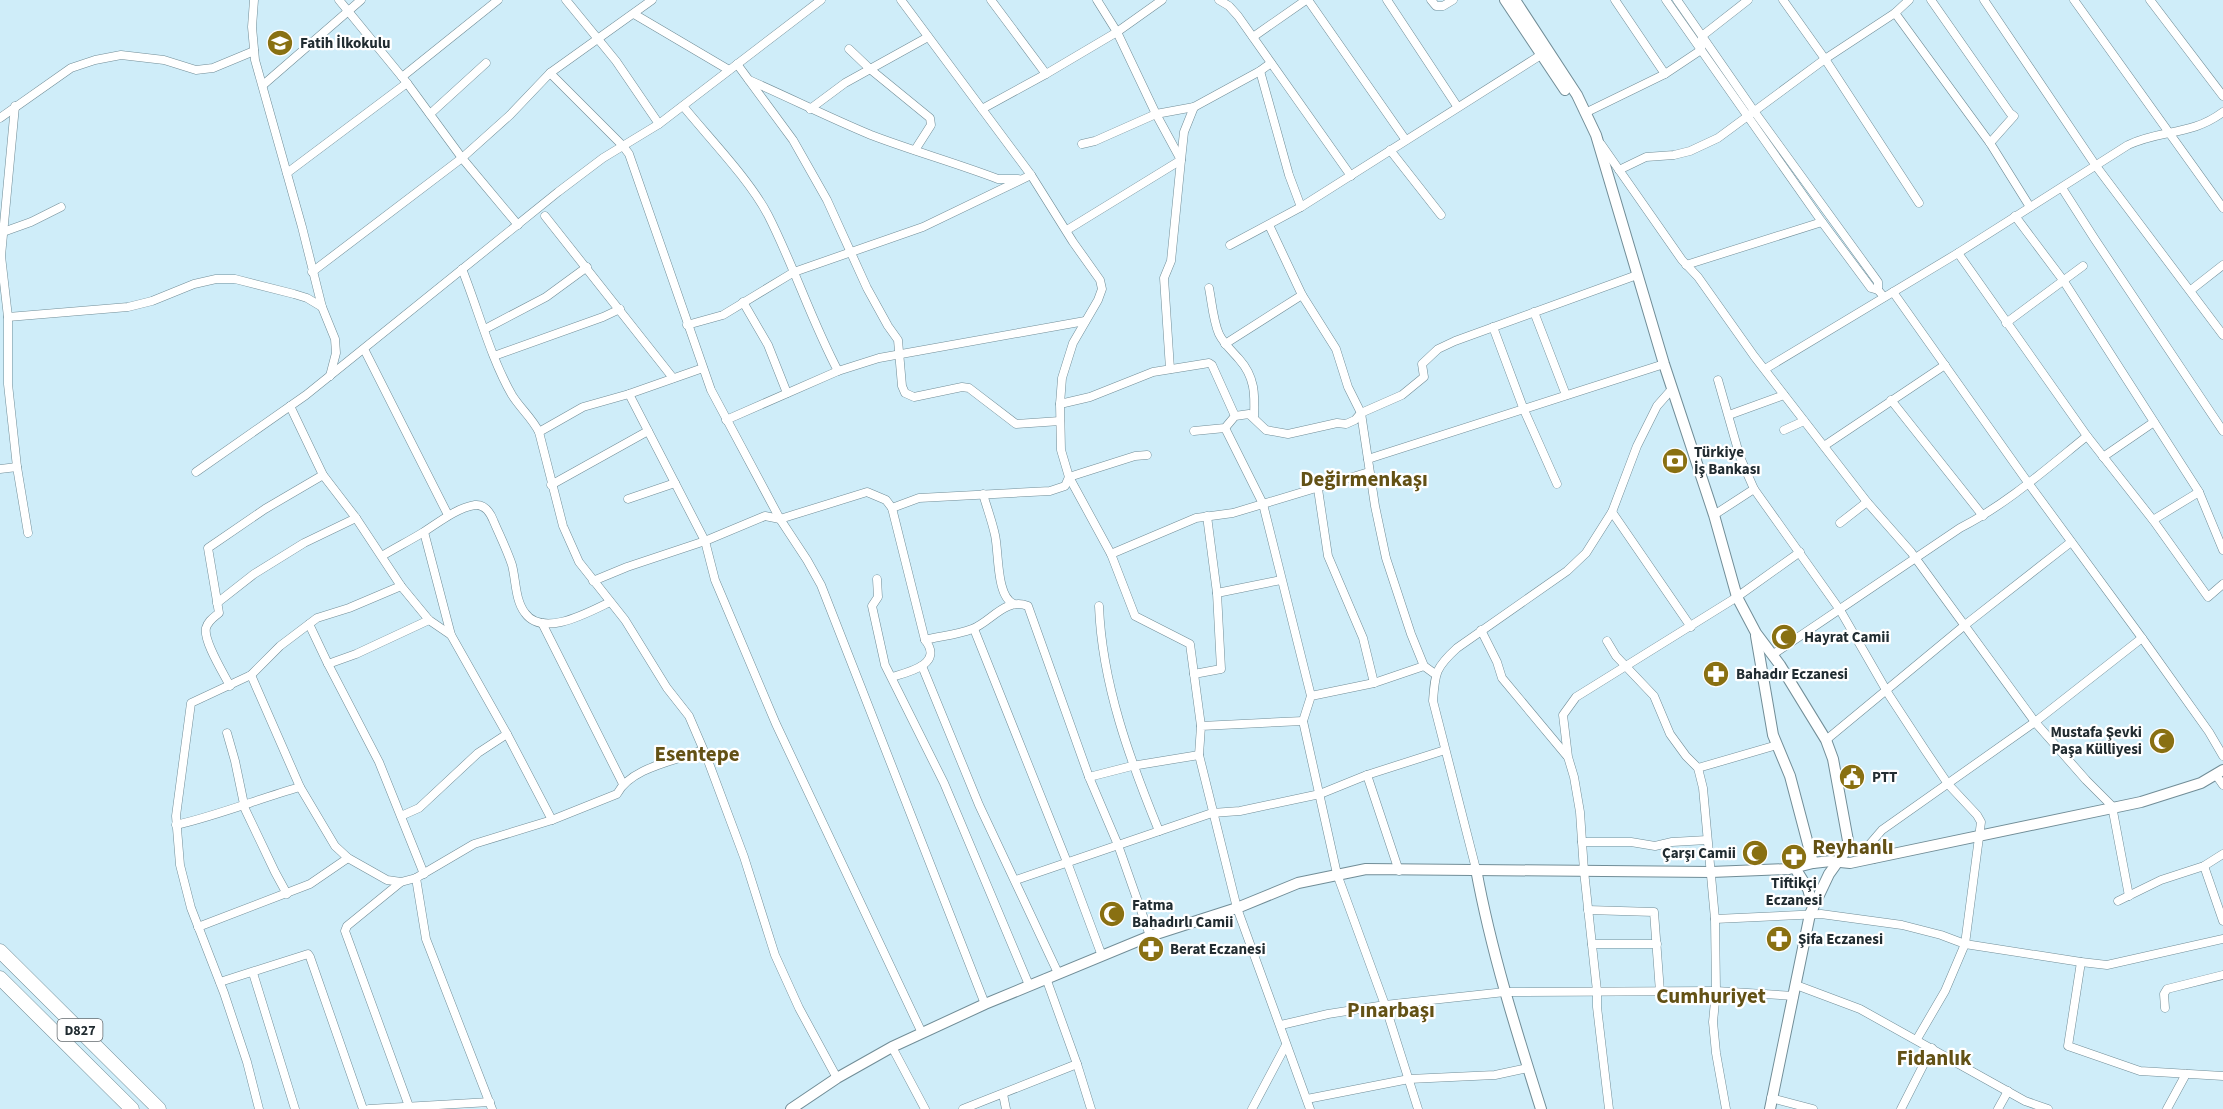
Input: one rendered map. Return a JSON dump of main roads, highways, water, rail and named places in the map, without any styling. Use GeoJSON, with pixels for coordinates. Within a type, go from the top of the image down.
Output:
{"type":"FeatureCollection","features":[{"type":"Feature","properties":{"kind":"highway","name":"D827"},"geometry":{"type":"LineString","coordinates":[[0,951],[159,1109]]}},
{"type":"Feature","properties":{"kind":"highway","name":"D827"},"geometry":{"type":"LineString","coordinates":[[0,978],[132,1109]]}},
{"type":"Feature","properties":{"kind":"main road"},"geometry":{"type":"LineString","coordinates":[[1505,0],[1577,95],[1596,135],[1664,364],[1714,515],[1737,597],[1756,633],[1826,740],[1833,759],[1849,846],[1829,874],[1812,910],[1771,1104]]}},
{"type":"Feature","properties":{"kind":"main road"},"geometry":{"type":"LineString","coordinates":[[1515,0],[1596,135]]}},
{"type":"Feature","properties":{"kind":"main road"},"geometry":{"type":"LineString","coordinates":[[1756,633],[1770,723],[1776,745],[1790,776],[1813,863]]}},
{"type":"Feature","properties":{"kind":"main road"},"geometry":{"type":"LineString","coordinates":[[796,1107],[837,1078],[892,1047],[985,1004],[1150,936],[1237,908],[1298,883],[1366,869],[1711,872],[1795,868],[1813,863],[1850,862],[1868,855],[1980,836],[2112,806],[2141,802],[2202,783],[2219,772]]}},
{"type":"Feature","properties":{"kind":"main road"},"geometry":{"type":"LineString","coordinates":[[1849,846],[1868,855]]}},
{"type":"Feature","properties":{"kind":"main road"},"geometry":{"type":"LineString","coordinates":[[1795,868],[1808,889],[1812,910]]}},
{"type":"Feature","properties":{"kind":"main road"},"geometry":{"type":"LineString","coordinates":[[1476,869],[1504,992],[1541,1109]]}},
{"type":"Feature","properties":{"kind":"place","name":"Fatih İlkokulu"},"geometry":{"type":"Point","coordinates":[280,43]}},
{"type":"Feature","properties":{"kind":"place","name":"Türkiye İş Bankası"},"geometry":{"type":"Point","coordinates":[1675,461]}},
{"type":"Feature","properties":{"kind":"place","name":"Hayrat Camii"},"geometry":{"type":"Point","coordinates":[1784,637]}},
{"type":"Feature","properties":{"kind":"place","name":"Bahadır Eczanesi"},"geometry":{"type":"Point","coordinates":[1716,674]}},
{"type":"Feature","properties":{"kind":"place","name":"Mustafa Şevki Paşa Külliyesi"},"geometry":{"type":"Point","coordinates":[2162,741]}},
{"type":"Feature","properties":{"kind":"place","name":"PTT"},"geometry":{"type":"Point","coordinates":[1852,777]}},
{"type":"Feature","properties":{"kind":"place","name":"Çarşı Camii"},"geometry":{"type":"Point","coordinates":[1755,853]}},
{"type":"Feature","properties":{"kind":"place","name":"Tiftikçi Eczanesi"},"geometry":{"type":"Point","coordinates":[1794,857]}},
{"type":"Feature","properties":{"kind":"place","name":"Fatma Bahadırlı Camii"},"geometry":{"type":"Point","coordinates":[1112,914]}},
{"type":"Feature","properties":{"kind":"place","name":"Şifa Eczanesi"},"geometry":{"type":"Point","coordinates":[1779,939]}},
{"type":"Feature","properties":{"kind":"place","name":"Berat Eczanesi"},"geometry":{"type":"Point","coordinates":[1151,949]}},
{"type":"Feature","properties":{"kind":"district","name":"Değirmenkaşı"},"geometry":{"type":"Point","coordinates":[1364,479]}},
{"type":"Feature","properties":{"kind":"district","name":"Esentepe"},"geometry":{"type":"Point","coordinates":[697,754]}},
{"type":"Feature","properties":{"kind":"district","name":"Reyhanlı"},"geometry":{"type":"Point","coordinates":[1853,847]}},
{"type":"Feature","properties":{"kind":"district","name":"Cumhuriyet"},"geometry":{"type":"Point","coordinates":[1711,996]}},
{"type":"Feature","properties":{"kind":"district","name":"Pınarbaşı"},"geometry":{"type":"Point","coordinates":[1391,1010]}},
{"type":"Feature","properties":{"kind":"district","name":"Fidanlık"},"geometry":{"type":"Point","coordinates":[1934,1058]}}]}
